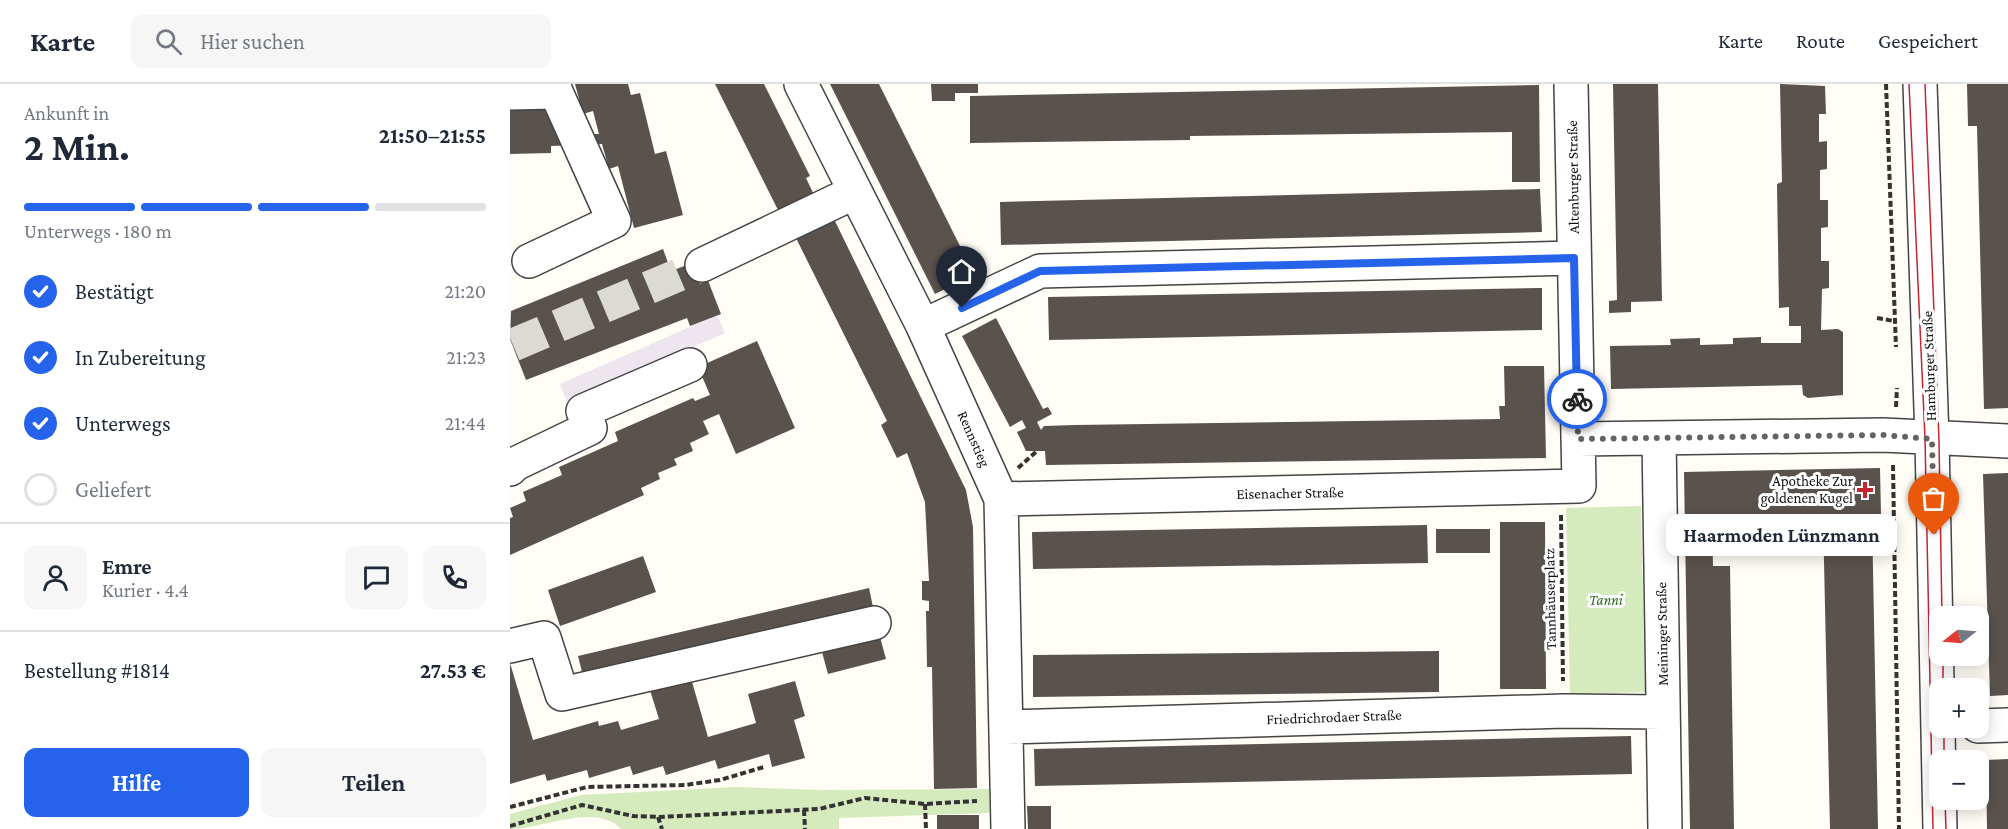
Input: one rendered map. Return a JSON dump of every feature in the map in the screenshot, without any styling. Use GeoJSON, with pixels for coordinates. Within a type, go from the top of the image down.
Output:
{"type":"FeatureCollection","features":[{"type":"Feature","properties":{"kind":"street","name":"Rennstieg"},"geometry":{"type":"LineString","coordinates":[[801,84],[923,326],[1001,499],[1008,814]]}},
{"type":"Feature","properties":{"kind":"street","name":"Altenburger Straße"},"geometry":{"type":"LineString","coordinates":[[1570,487],[1578,439],[1571,84]]}},
{"type":"Feature","properties":{"kind":"street","name":"Hamburger Straße"},"geometry":{"type":"LineString","coordinates":[[1920,84],[1938,678]]}},
{"type":"Feature","properties":{"kind":"street"},"geometry":{"type":"LineString","coordinates":[[510,93],[555,88],[614,220],[529,261]]}},
{"type":"Feature","properties":{"kind":"street"},"geometry":{"type":"LineString","coordinates":[[702,264],[855,192]]}},
{"type":"Feature","properties":{"kind":"street"},"geometry":{"type":"LineString","coordinates":[[923,326],[1040,271],[1574,258]]}},
{"type":"Feature","properties":{"kind":"street"},"geometry":{"type":"LineString","coordinates":[[510,469],[514,464],[591,428],[583,411],[690,365]]}},
{"type":"Feature","properties":{"kind":"street"},"geometry":{"type":"LineString","coordinates":[[1578,439],[1883,435],[2008,441]]}},
{"type":"Feature","properties":{"kind":"street","name":"Meininger Straße"},"geometry":{"type":"LineString","coordinates":[[1659,438],[1665,829]]}},
{"type":"Feature","properties":{"kind":"street","name":"Eisenacher Straße"},"geometry":{"type":"LineString","coordinates":[[1001,499],[1570,487]]}},
{"type":"Feature","properties":{"kind":"street"},"geometry":{"type":"LineString","coordinates":[[510,646],[544,638],[562,694],[874,623]]}},
{"type":"Feature","properties":{"kind":"street","name":"Friedrichrodaer Straße"},"geometry":{"type":"LineString","coordinates":[[1006,727],[1564,711],[1663,712]]}},
{"type":"Feature","properties":{"kind":"street"},"geometry":{"type":"LineString","coordinates":[[1989,726],[2008,725]]}},
{"type":"Feature","properties":{"kind":"street","name":"Hamburger Straße"},"geometry":{"type":"LineString","coordinates":[[1939,738],[1940,829]]}},
{"type":"Feature","properties":{"kind":"path"},"geometry":{"type":"LineString","coordinates":[[1877,318],[1894,321]]}},
{"type":"Feature","properties":{"kind":"path","name":"Tannhäuserplatz"},"geometry":{"type":"LineString","coordinates":[[1564,711],[1570,487]]}},
{"type":"Feature","properties":{"kind":"path"},"geometry":{"type":"LineString","coordinates":[[510,807],[587,787],[685,785],[720,780],[764,767]]}},
{"type":"Feature","properties":{"kind":"path"},"geometry":{"type":"LineString","coordinates":[[510,826],[582,805],[633,816],[658,817],[804,810],[865,798],[1008,814]]}},
{"type":"Feature","properties":{"kind":"path"},"geometry":{"type":"LineString","coordinates":[[925,804],[926,829]]}},
{"type":"Feature","properties":{"kind":"path"},"geometry":{"type":"LineString","coordinates":[[804,810],[805,829]]}},
{"type":"Feature","properties":{"kind":"path"},"geometry":{"type":"LineString","coordinates":[[658,817],[662,829]]}},
{"type":"Feature","properties":{"kind":"shaded area"},"geometry":{"type":"Polygon","coordinates":[[[717,315],[725,333],[567,402],[560,384],[717,315]]]}},
{"type":"Feature","properties":{"kind":"green space","name":"Tanni"},"geometry":{"type":"Polygon","coordinates":[[[1641,506],[1645,692],[1570,694],[1566,508],[1641,506]]]}},
{"type":"Feature","properties":{"kind":"green space"},"geometry":{"type":"Polygon","coordinates":[[[736,787],[824,790],[989,789],[989,813],[839,818],[839,829],[621,829],[610,821],[583,817],[510,829],[510,814],[581,795],[736,787]]]}},
{"type":"Feature","properties":{"kind":"building"},"geometry":{"type":"Polygon","coordinates":[[[575,84],[628,84],[631,95],[640,93],[655,154],[666,151],[683,215],[634,228],[618,166],[609,169],[602,144],[551,146],[551,153],[510,154],[510,110],[550,109],[551,125],[558,125],[558,135],[599,134],[593,111],[583,114],[575,84]]]}},
{"type":"Feature","properties":{"kind":"building"},"geometry":{"type":"Polygon","coordinates":[[[715,84],[764,84],[810,176],[806,178],[815,197],[780,214],[715,84]]]}},
{"type":"Feature","properties":{"kind":"building"},"geometry":{"type":"Polygon","coordinates":[[[830,84],[879,84],[966,258],[976,252],[984,267],[973,272],[974,275],[935,294],[830,84]]]}},
{"type":"Feature","properties":{"kind":"building"},"geometry":{"type":"Polygon","coordinates":[[[931,84],[978,84],[978,93],[955,93],[955,101],[932,101],[931,84]]]}},
{"type":"Feature","properties":{"kind":"building"},"geometry":{"type":"Polygon","coordinates":[[[1613,84],[1658,84],[1662,301],[1631,302],[1631,312],[1609,313],[1609,301],[1617,300],[1613,84]]]}},
{"type":"Feature","properties":{"kind":"building"},"geometry":{"type":"Polygon","coordinates":[[[1780,84],[1825,86],[1826,114],[1819,114],[1819,142],[1827,141],[1827,169],[1820,170],[1820,200],[1828,200],[1828,227],[1821,228],[1821,261],[1829,261],[1829,288],[1822,289],[1821,330],[1838,329],[1843,332],[1843,395],[1808,398],[1803,395],[1802,385],[1611,389],[1610,346],[1671,345],[1670,339],[1700,338],[1700,345],[1733,344],[1733,338],[1761,337],[1761,343],[1801,343],[1801,326],[1789,326],[1789,307],[1779,308],[1777,184],[1782,182],[1780,84]]]}},
{"type":"Feature","properties":{"kind":"building"},"geometry":{"type":"Polygon","coordinates":[[[1967,84],[2008,84],[2008,408],[1984,409],[1977,126],[1968,126],[1967,84]]]}},
{"type":"Feature","properties":{"kind":"building"},"geometry":{"type":"Polygon","coordinates":[[[1539,85],[1540,182],[1512,182],[1512,132],[1190,136],[1190,140],[970,143],[970,96],[1539,85]]]}},
{"type":"Feature","properties":{"kind":"building"},"geometry":{"type":"Polygon","coordinates":[[[1540,189],[1542,232],[1001,245],[1000,202],[1540,189]]]}},
{"type":"Feature","properties":{"kind":"building"},"geometry":{"type":"Polygon","coordinates":[[[833,217],[966,490],[973,527],[977,788],[934,789],[932,667],[927,667],[926,611],[929,611],[929,601],[922,600],[922,581],[929,581],[925,502],[907,453],[897,458],[881,425],[887,421],[795,236],[833,217]]]}},
{"type":"Feature","properties":{"kind":"building"},"geometry":{"type":"Polygon","coordinates":[[[663,249],[671,271],[700,260],[721,314],[690,326],[687,318],[526,380],[510,339],[511,311],[663,249]]]}},
{"type":"Feature","properties":{"kind":"building"},"geometry":{"type":"Polygon","coordinates":[[[1542,288],[1542,330],[1049,340],[1048,297],[1542,288]]]}},
{"type":"Feature","properties":{"kind":"building"},"geometry":{"type":"Polygon","coordinates":[[[996,318],[1043,409],[1048,407],[1052,414],[1037,422],[1041,430],[1044,426],[1075,425],[1500,419],[1499,406],[1505,406],[1504,366],[1544,366],[1546,458],[1046,465],[1045,451],[1026,451],[1017,432],[1026,428],[1022,420],[1010,427],[962,336],[996,318]]]}},
{"type":"Feature","properties":{"kind":"building"},"geometry":{"type":"Polygon","coordinates":[[[757,341],[795,428],[736,454],[719,414],[703,421],[709,434],[690,443],[693,451],[674,459],[677,465],[658,473],[660,479],[641,488],[644,495],[510,555],[510,518],[513,517],[510,508],[526,501],[523,492],[562,475],[559,467],[618,441],[615,432],[693,398],[695,401],[710,395],[698,367],[757,341]]]}},
{"type":"Feature","properties":{"kind":"building"},"geometry":{"type":"Polygon","coordinates":[[[1880,468],[1881,516],[1872,517],[1878,829],[1830,829],[1823,517],[1712,520],[1713,566],[1730,566],[1734,829],[1690,829],[1684,472],[1880,468]]]}},
{"type":"Feature","properties":{"kind":"building"},"geometry":{"type":"Polygon","coordinates":[[[2008,473],[2008,695],[1990,696],[1989,606],[1987,606],[1983,474],[2008,473]]]}},
{"type":"Feature","properties":{"kind":"building"},"geometry":{"type":"Polygon","coordinates":[[[1500,522],[1545,522],[1546,689],[1500,689],[1500,522]]]}},
{"type":"Feature","properties":{"kind":"building"},"geometry":{"type":"Polygon","coordinates":[[[1427,525],[1428,563],[1033,569],[1032,532],[1427,525]]]}},
{"type":"Feature","properties":{"kind":"building"},"geometry":{"type":"Polygon","coordinates":[[[1436,529],[1490,529],[1490,553],[1436,553],[1436,529]]]}},
{"type":"Feature","properties":{"kind":"building"},"geometry":{"type":"Polygon","coordinates":[[[643,556],[656,592],[560,626],[548,590],[643,556]]]}},
{"type":"Feature","properties":{"kind":"building"},"geometry":{"type":"Polygon","coordinates":[[[869,588],[873,607],[583,676],[578,656],[869,588]]]}},
{"type":"Feature","properties":{"kind":"building"},"geometry":{"type":"Polygon","coordinates":[[[880,637],[886,659],[828,674],[822,652],[880,637]]]}},
{"type":"Feature","properties":{"kind":"building"},"geometry":{"type":"Polygon","coordinates":[[[1439,651],[1439,692],[1033,697],[1033,655],[1439,651]]]}},
{"type":"Feature","properties":{"kind":"building"},"geometry":{"type":"Polygon","coordinates":[[[510,663],[533,740],[598,721],[599,726],[618,721],[621,730],[659,719],[649,687],[690,675],[708,737],[756,723],[748,694],[795,681],[805,716],[794,720],[805,758],[772,767],[769,754],[718,769],[715,760],[666,775],[663,766],[633,775],[630,766],[589,778],[587,770],[547,781],[545,774],[510,784],[510,663]]]}},
{"type":"Feature","properties":{"kind":"building"},"geometry":{"type":"Polygon","coordinates":[[[1631,736],[1632,774],[1035,786],[1034,749],[1631,736]]]}},
{"type":"Feature","properties":{"kind":"building"},"geometry":{"type":"Polygon","coordinates":[[[2008,759],[2008,829],[1987,829],[1989,760],[2008,759]]]}},
{"type":"Feature","properties":{"kind":"building"},"geometry":{"type":"Polygon","coordinates":[[[1027,806],[1051,806],[1051,829],[1028,829],[1027,806]]]}},
{"type":"Feature","properties":{"kind":"building"},"geometry":{"type":"Polygon","coordinates":[[[937,815],[979,815],[979,829],[937,829],[937,815]]]}},
{"type":"Feature","properties":{"kind":"tunnel"},"geometry":{"type":"LineString","coordinates":[[513,345],[702,265]]}},
{"type":"Feature","properties":{"kind":"tram line"},"geometry":{"type":"LineString","coordinates":[[1909,84],[1925,438],[1933,829]]}},
{"type":"Feature","properties":{"kind":"tram line"},"geometry":{"type":"LineString","coordinates":[[1925,84],[1939,440],[1942,606]]}},
{"type":"Feature","properties":{"kind":"tram line"},"geometry":{"type":"LineString","coordinates":[[1943,666],[1943,678]]}},
{"type":"Feature","properties":{"kind":"tram line"},"geometry":{"type":"LineString","coordinates":[[1944,738],[1944,750]]}},
{"type":"Feature","properties":{"kind":"tram line"},"geometry":{"type":"LineString","coordinates":[[1945,810],[1946,829]]}},
{"type":"Feature","properties":{"kind":"way so far"},"geometry":{"type":"LineString","coordinates":[[1577,399],[1578,439],[1883,435],[1932,439],[1934,535]]}},
{"type":"Feature","properties":{"kind":"place","name":"Apotheke Zur goldenen Kugel"},"geometry":{"type":"Point","coordinates":[1865,490]}},
{"type":"Feature","properties":{"kind":"place","name":"Haarmoden Lünzmann"},"geometry":{"type":"Point","coordinates":[1934,535]}},
{"type":"Feature","properties":{"kind":"route"},"geometry":{"type":"LineString","coordinates":[[962,308],[1040,271],[1574,258],[1577,399]]}}]}
